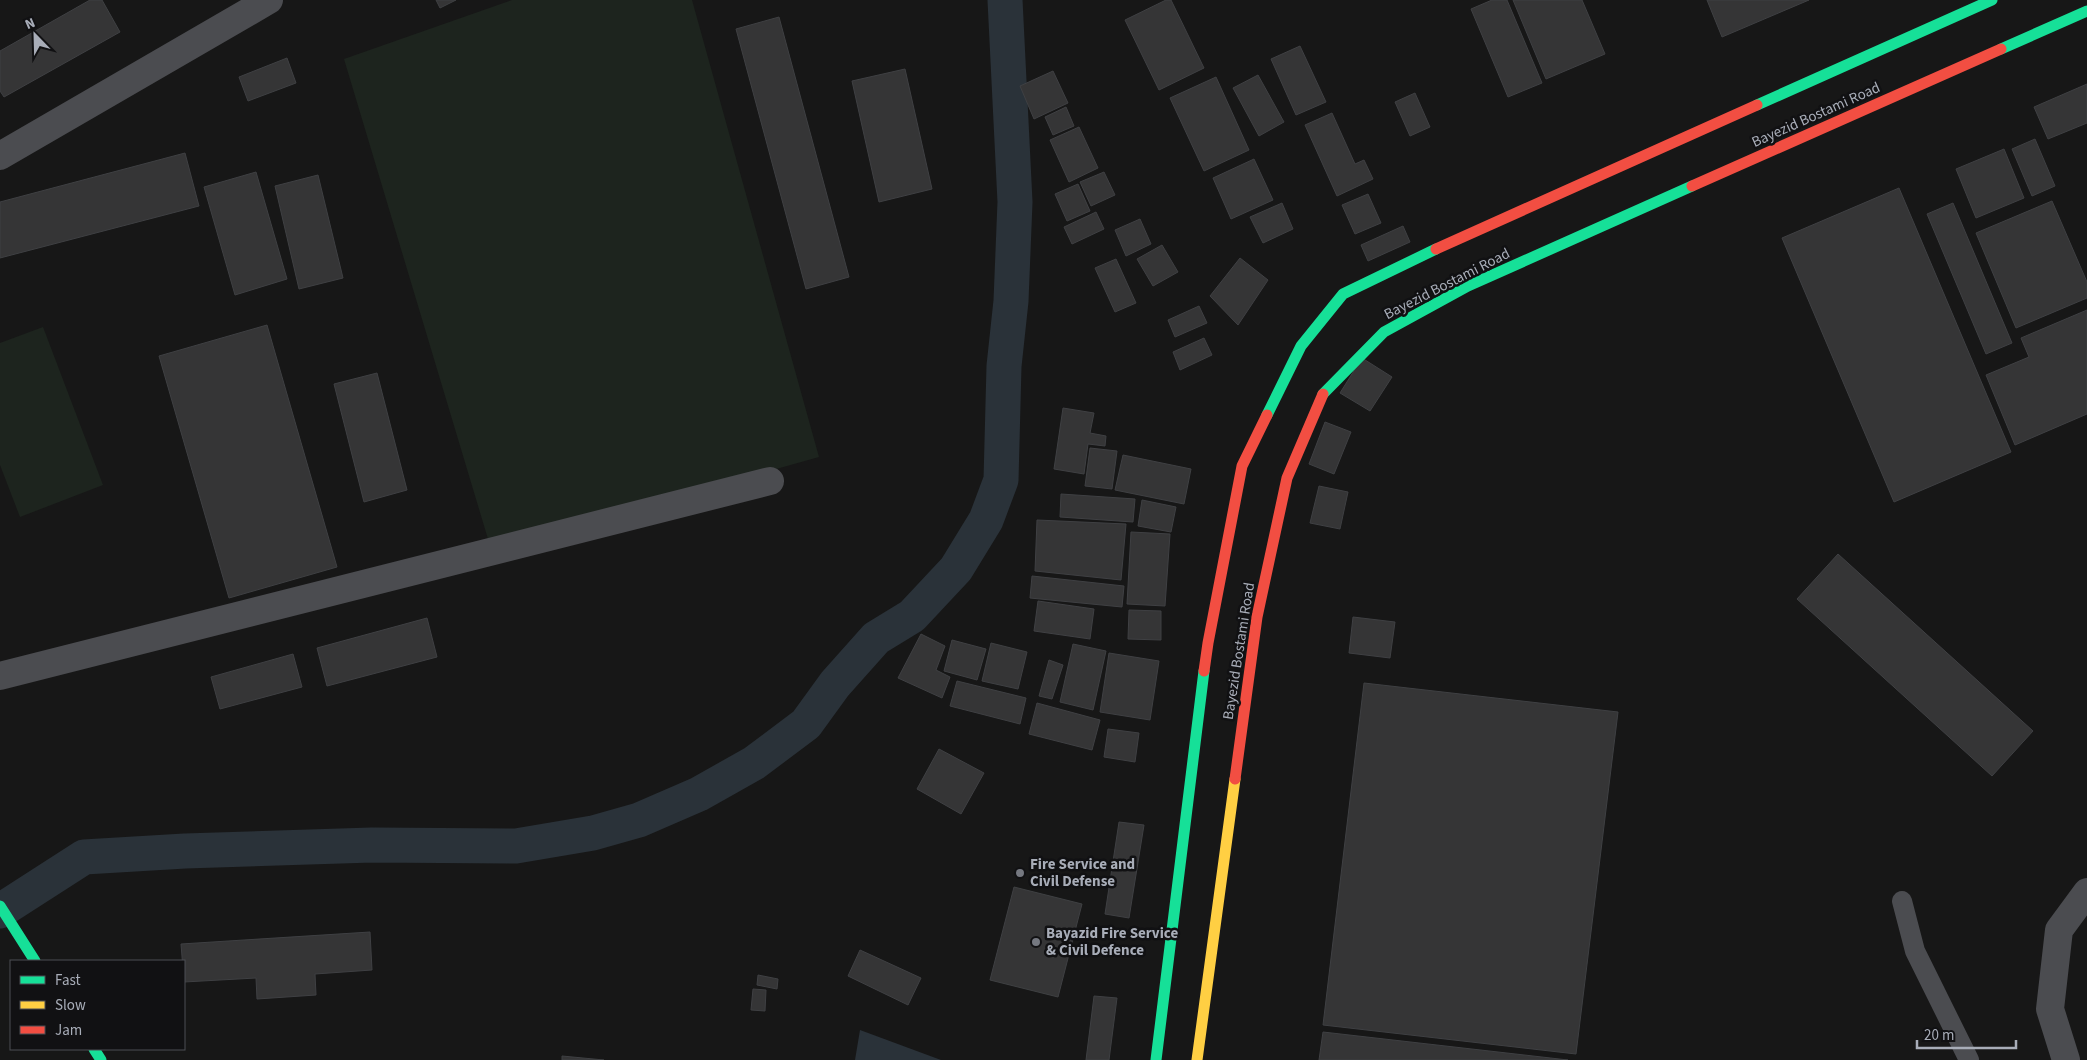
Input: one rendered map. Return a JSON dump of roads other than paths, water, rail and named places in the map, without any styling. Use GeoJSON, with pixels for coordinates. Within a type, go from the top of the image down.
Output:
{"type":"FeatureCollection","features":[{"type":"Feature","properties":{"kind":"main road","name":"Bayezid Bostami Road"},"geometry":{"type":"LineString","coordinates":[[1156,1060],[1208,643],[1242,466],[1301,346],[1343,294],[1421,256],[1992,0]]}},
{"type":"Feature","properties":{"kind":"main road","name":"Bayezid Bostami Road"},"geometry":{"type":"LineString","coordinates":[[1197,1060],[1257,617],[1287,478],[1324,393],[1384,332],[1468,286],[2087,11]]}},
{"type":"Feature","properties":{"kind":"main road"},"geometry":{"type":"LineString","coordinates":[[0,906],[12,928],[34,960]]}},
{"type":"Feature","properties":{"kind":"street"},"geometry":{"type":"LineString","coordinates":[[0,156],[269,0]]}},
{"type":"Feature","properties":{"kind":"street"},"geometry":{"type":"LineString","coordinates":[[0,676],[770,481]]}},
{"type":"Feature","properties":{"kind":"street"},"geometry":{"type":"LineString","coordinates":[[2066,1060],[2050,1009],[2059,930],[2087,892]]}},
{"type":"Feature","properties":{"kind":"lane"},"geometry":{"type":"LineString","coordinates":[[1902,901],[1914,951],[1969,1060]]}},
{"type":"Feature","properties":{"kind":"waterway"},"geometry":{"type":"LineString","coordinates":[[0,911],[84,857],[185,851],[372,845],[516,846],[593,833],[639,820],[699,794],[754,763],[806,724],[835,684],[876,638],[912,616],[956,569],[986,520],[1001,480],[1004,366],[1011,301],[1015,202],[1005,0]]}},
{"type":"Feature","properties":{"kind":"place","name":"Fire Service and Civil Defense"},"geometry":{"type":"Point","coordinates":[1020,873]}},
{"type":"Feature","properties":{"kind":"place","name":"Bayazid Fire Service & Civil Defence"},"geometry":{"type":"Point","coordinates":[1036,942]}}]}
